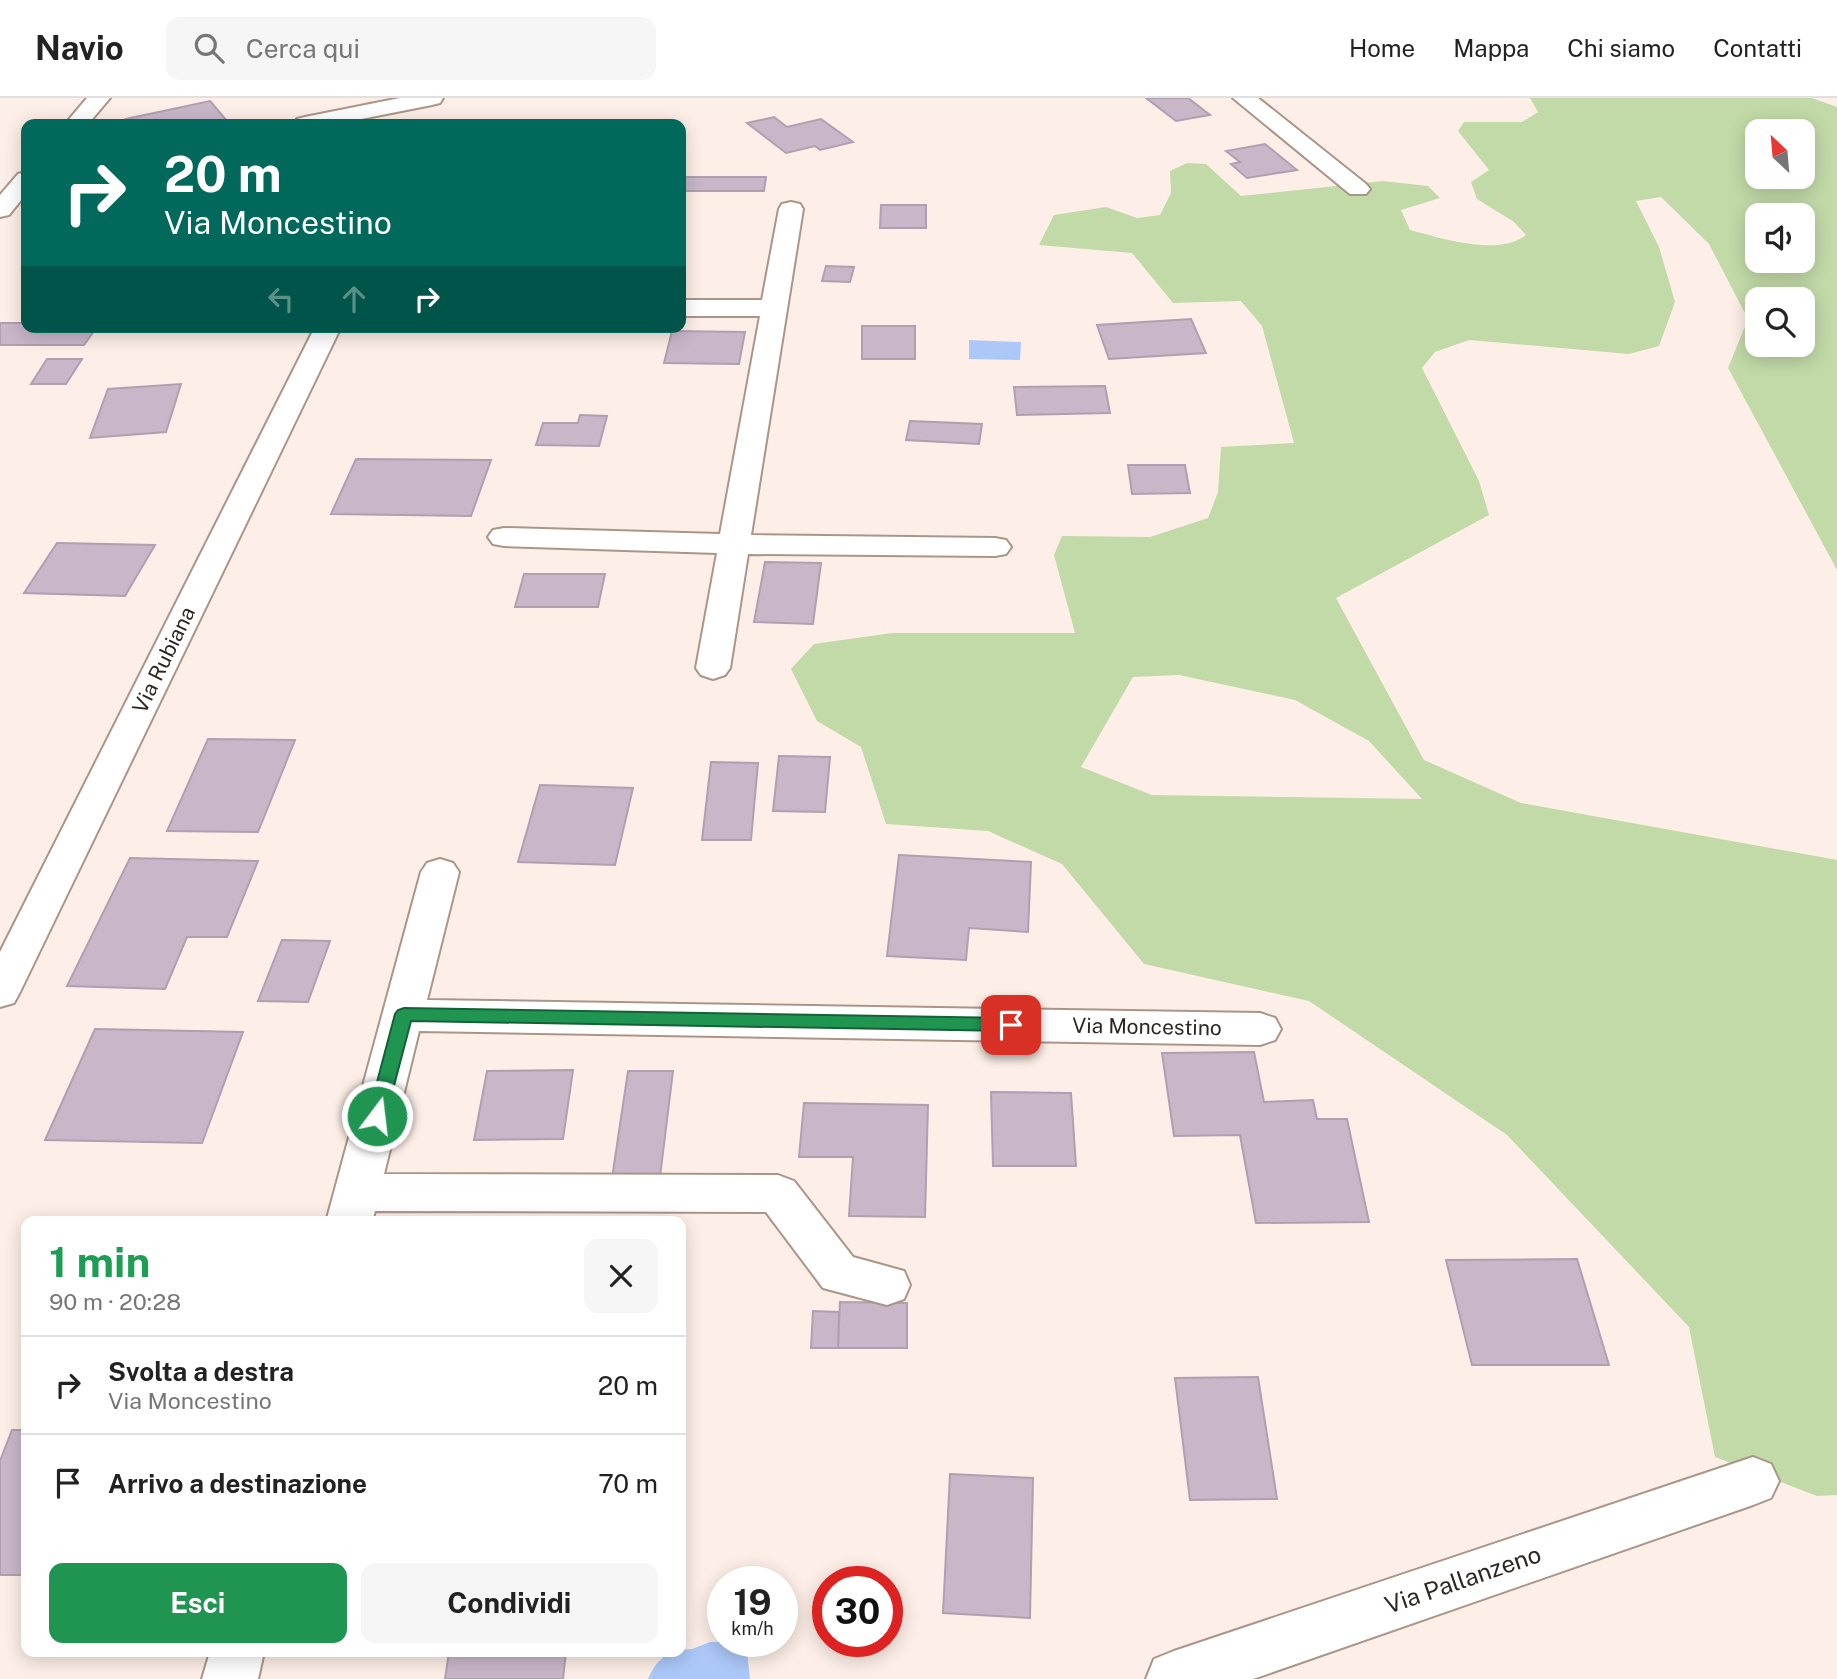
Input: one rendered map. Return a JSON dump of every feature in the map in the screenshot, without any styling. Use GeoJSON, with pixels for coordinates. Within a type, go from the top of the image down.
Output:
{"type":"FeatureCollection","features":[{"type":"Feature","properties":{"kind":"street"},"geometry":{"type":"LineString","coordinates":[[80,119],[99,98]]}},
{"type":"Feature","properties":{"kind":"street"},"geometry":{"type":"LineString","coordinates":[[329,119],[432,98]]}},
{"type":"Feature","properties":{"kind":"street"},"geometry":{"type":"LineString","coordinates":[[430,119],[441,98]]}},
{"type":"Feature","properties":{"kind":"street"},"geometry":{"type":"LineString","coordinates":[[1244,98],[1358,189]]}},
{"type":"Feature","properties":{"kind":"street"},"geometry":{"type":"LineString","coordinates":[[0,210],[21,186]]}},
{"type":"Feature","properties":{"kind":"street"},"geometry":{"type":"LineString","coordinates":[[713,668],[791,209]]}},
{"type":"Feature","properties":{"kind":"street"},"geometry":{"type":"LineString","coordinates":[[686,308],[774,308]]}},
{"type":"Feature","properties":{"kind":"street","name":"Via Rubiana"},"geometry":{"type":"LineString","coordinates":[[0,992],[325,333]]}},
{"type":"Feature","properties":{"kind":"street"},"geometry":{"type":"LineString","coordinates":[[504,537],[734,544],[995,547]]}},
{"type":"Feature","properties":{"kind":"street"},"geometry":{"type":"LineString","coordinates":[[440,872],[353,1207],[778,1194],[839,1274],[887,1285]]}},
{"type":"Feature","properties":{"kind":"street","name":"Via Moncestino"},"geometry":{"type":"LineString","coordinates":[[404,1014],[1260,1029]]}},
{"type":"Feature","properties":{"kind":"street","name":"Via Pallanzeno"},"geometry":{"type":"LineString","coordinates":[[1174,1679],[1753,1481]]}},
{"type":"Feature","properties":{"kind":"street"},"geometry":{"type":"LineString","coordinates":[[230,1679],[236,1657]]}},
{"type":"Feature","properties":{"kind":"green space"},"geometry":{"type":"Polygon","coordinates":[[[1530,98],[1812,98],[1837,107],[1837,570],[1728,368],[1745,326],[1745,357],[1815,357],[1815,287],[1745,287],[1745,313],[1709,244],[1661,197],[1636,201],[1659,247],[1675,302],[1659,346],[1629,354],[1469,340],[1435,352],[1422,368],[1479,481],[1489,515],[1336,598],[1424,760],[1521,803],[1837,860],[1837,1495],[1817,1496],[1715,1457],[1689,1327],[1507,1135],[1309,1001],[1144,964],[1062,864],[988,831],[886,824],[861,747],[817,721],[791,669],[814,644],[892,633],[1075,633],[1054,555],[1062,536],[1150,537],[1208,518],[1218,492],[1221,447],[1294,443],[1262,326],[1241,301],[1173,303],[1132,253],[1039,245],[1054,215],[1106,207],[1137,218],[1160,215],[1171,193],[1170,171],[1187,163],[1206,164],[1241,196],[1383,181],[1428,186],[1440,198],[1401,210],[1410,230],[1469,244],[1501,245],[1526,235],[1514,222],[1477,199],[1471,182],[1489,170],[1458,131],[1464,122],[1522,122],[1538,112],[1530,98]],[[1179,675],[1133,677],[1081,767],[1152,795],[1422,799],[1369,741],[1295,700],[1179,675]]]}},
{"type":"Feature","properties":{"kind":"water"},"geometry":{"type":"Polygon","coordinates":[[[969,340],[1021,342],[1020,360],[969,359],[969,340]]]}},
{"type":"Feature","properties":{"kind":"water"},"geometry":{"type":"Polygon","coordinates":[[[707,1643],[707,1657],[748,1657],[750,1679],[648,1679],[664,1657],[686,1657],[686,1650],[707,1643]]]}},
{"type":"Feature","properties":{"kind":"building"},"geometry":{"type":"Polygon","coordinates":[[[1146,98],[1188,98],[1210,115],[1176,121],[1146,98]]]}},
{"type":"Feature","properties":{"kind":"building"},"geometry":{"type":"Polygon","coordinates":[[[210,101],[225,119],[126,119],[210,101]]]}},
{"type":"Feature","properties":{"kind":"building"},"geometry":{"type":"Polygon","coordinates":[[[774,117],[787,127],[821,119],[853,142],[820,150],[815,146],[786,153],[747,123],[774,117]]]}},
{"type":"Feature","properties":{"kind":"building"},"geometry":{"type":"Polygon","coordinates":[[[1265,144],[1297,170],[1247,178],[1231,164],[1240,162],[1226,151],[1265,144]]]}},
{"type":"Feature","properties":{"kind":"building"},"geometry":{"type":"Polygon","coordinates":[[[686,177],[766,177],[764,191],[686,191],[686,177]]]}},
{"type":"Feature","properties":{"kind":"building"},"geometry":{"type":"Polygon","coordinates":[[[881,205],[926,205],[926,228],[880,228],[881,205]]]}},
{"type":"Feature","properties":{"kind":"building"},"geometry":{"type":"Polygon","coordinates":[[[826,266],[854,267],[850,282],[822,281],[826,266]]]}},
{"type":"Feature","properties":{"kind":"building"},"geometry":{"type":"Polygon","coordinates":[[[1191,319],[1206,353],[1109,359],[1097,325],[1191,319]]]}},
{"type":"Feature","properties":{"kind":"building"},"geometry":{"type":"Polygon","coordinates":[[[0,323],[21,323],[21,333],[93,333],[84,345],[0,345],[0,323]]]}},
{"type":"Feature","properties":{"kind":"building"},"geometry":{"type":"Polygon","coordinates":[[[862,326],[915,326],[915,359],[862,359],[862,326]]]}},
{"type":"Feature","properties":{"kind":"building"},"geometry":{"type":"Polygon","coordinates":[[[745,332],[739,364],[664,363],[672,333],[745,332]]]}},
{"type":"Feature","properties":{"kind":"building"},"geometry":{"type":"Polygon","coordinates":[[[47,359],[82,359],[66,384],[31,384],[47,359]]]}},
{"type":"Feature","properties":{"kind":"building"},"geometry":{"type":"Polygon","coordinates":[[[181,384],[166,432],[90,438],[108,389],[181,384]]]}},
{"type":"Feature","properties":{"kind":"building"},"geometry":{"type":"Polygon","coordinates":[[[1105,386],[1110,413],[1017,415],[1014,387],[1105,386]]]}},
{"type":"Feature","properties":{"kind":"building"},"geometry":{"type":"Polygon","coordinates":[[[580,415],[607,416],[599,446],[536,445],[543,423],[578,423],[580,415]]]}},
{"type":"Feature","properties":{"kind":"building"},"geometry":{"type":"Polygon","coordinates":[[[910,421],[982,424],[979,444],[906,440],[910,421]]]}},
{"type":"Feature","properties":{"kind":"building"},"geometry":{"type":"Polygon","coordinates":[[[356,459],[491,460],[471,516],[331,514],[356,459]]]}},
{"type":"Feature","properties":{"kind":"building"},"geometry":{"type":"Polygon","coordinates":[[[1128,465],[1185,465],[1190,493],[1132,494],[1128,465]]]}},
{"type":"Feature","properties":{"kind":"building"},"geometry":{"type":"Polygon","coordinates":[[[57,543],[155,545],[125,596],[24,593],[57,543]]]}},
{"type":"Feature","properties":{"kind":"building"},"geometry":{"type":"Polygon","coordinates":[[[765,562],[821,563],[813,624],[754,622],[765,562]]]}},
{"type":"Feature","properties":{"kind":"building"},"geometry":{"type":"Polygon","coordinates":[[[524,574],[605,574],[598,607],[515,607],[524,574]]]}},
{"type":"Feature","properties":{"kind":"building"},"geometry":{"type":"Polygon","coordinates":[[[208,739],[295,740],[258,832],[167,831],[208,739]]]}},
{"type":"Feature","properties":{"kind":"building"},"geometry":{"type":"Polygon","coordinates":[[[779,756],[830,757],[825,812],[773,811],[779,756]]]}},
{"type":"Feature","properties":{"kind":"building"},"geometry":{"type":"Polygon","coordinates":[[[711,762],[758,763],[751,840],[702,840],[711,762]]]}},
{"type":"Feature","properties":{"kind":"building"},"geometry":{"type":"Polygon","coordinates":[[[540,785],[633,788],[615,865],[518,862],[540,785]]]}},
{"type":"Feature","properties":{"kind":"building"},"geometry":{"type":"Polygon","coordinates":[[[899,855],[1031,862],[1028,932],[969,928],[966,960],[887,956],[899,855]]]}},
{"type":"Feature","properties":{"kind":"building"},"geometry":{"type":"Polygon","coordinates":[[[130,858],[258,861],[227,937],[187,937],[165,989],[67,986],[130,858]]]}},
{"type":"Feature","properties":{"kind":"building"},"geometry":{"type":"Polygon","coordinates":[[[282,940],[330,941],[308,1002],[258,1001],[282,940]]]}},
{"type":"Feature","properties":{"kind":"building"},"geometry":{"type":"Polygon","coordinates":[[[95,1029],[243,1032],[202,1143],[45,1140],[95,1029]]]}},
{"type":"Feature","properties":{"kind":"building"},"geometry":{"type":"Polygon","coordinates":[[[1254,1052],[1264,1102],[1313,1100],[1317,1119],[1347,1119],[1369,1222],[1256,1223],[1240,1135],[1174,1136],[1162,1053],[1254,1052]]]}},
{"type":"Feature","properties":{"kind":"building"},"geometry":{"type":"Polygon","coordinates":[[[573,1070],[563,1139],[474,1140],[487,1071],[573,1070]]]}},
{"type":"Feature","properties":{"kind":"building"},"geometry":{"type":"Polygon","coordinates":[[[628,1071],[673,1071],[659,1185],[611,1185],[628,1071]]]}},
{"type":"Feature","properties":{"kind":"building"},"geometry":{"type":"Polygon","coordinates":[[[991,1092],[1071,1093],[1076,1166],[993,1166],[991,1092]]]}},
{"type":"Feature","properties":{"kind":"building"},"geometry":{"type":"Polygon","coordinates":[[[804,1103],[928,1105],[925,1217],[849,1216],[853,1157],[799,1157],[804,1103]]]}},
{"type":"Feature","properties":{"kind":"building"},"geometry":{"type":"Polygon","coordinates":[[[1577,1259],[1609,1365],[1472,1365],[1446,1260],[1577,1259]]]}},
{"type":"Feature","properties":{"kind":"building"},"geometry":{"type":"Polygon","coordinates":[[[840,1302],[907,1303],[907,1348],[838,1348],[840,1302]]]}},
{"type":"Feature","properties":{"kind":"building"},"geometry":{"type":"Polygon","coordinates":[[[813,1311],[839,1312],[838,1348],[811,1348],[813,1311]]]}},
{"type":"Feature","properties":{"kind":"building"},"geometry":{"type":"Polygon","coordinates":[[[1258,1377],[1277,1499],[1190,1500],[1175,1378],[1258,1377]]]}},
{"type":"Feature","properties":{"kind":"building"},"geometry":{"type":"Polygon","coordinates":[[[12,1430],[21,1430],[21,1575],[0,1575],[0,1461],[12,1430]]]}},
{"type":"Feature","properties":{"kind":"building"},"geometry":{"type":"Polygon","coordinates":[[[950,1474],[1033,1478],[1030,1618],[943,1613],[950,1474]]]}},
{"type":"Feature","properties":{"kind":"building"},"geometry":{"type":"Polygon","coordinates":[[[448,1657],[565,1657],[563,1679],[445,1679],[448,1657]]]}},
{"type":"Feature","properties":{"kind":"route"},"geometry":{"type":"LineString","coordinates":[[377,1116],[404,1014],[1011,1025]]}}]}
